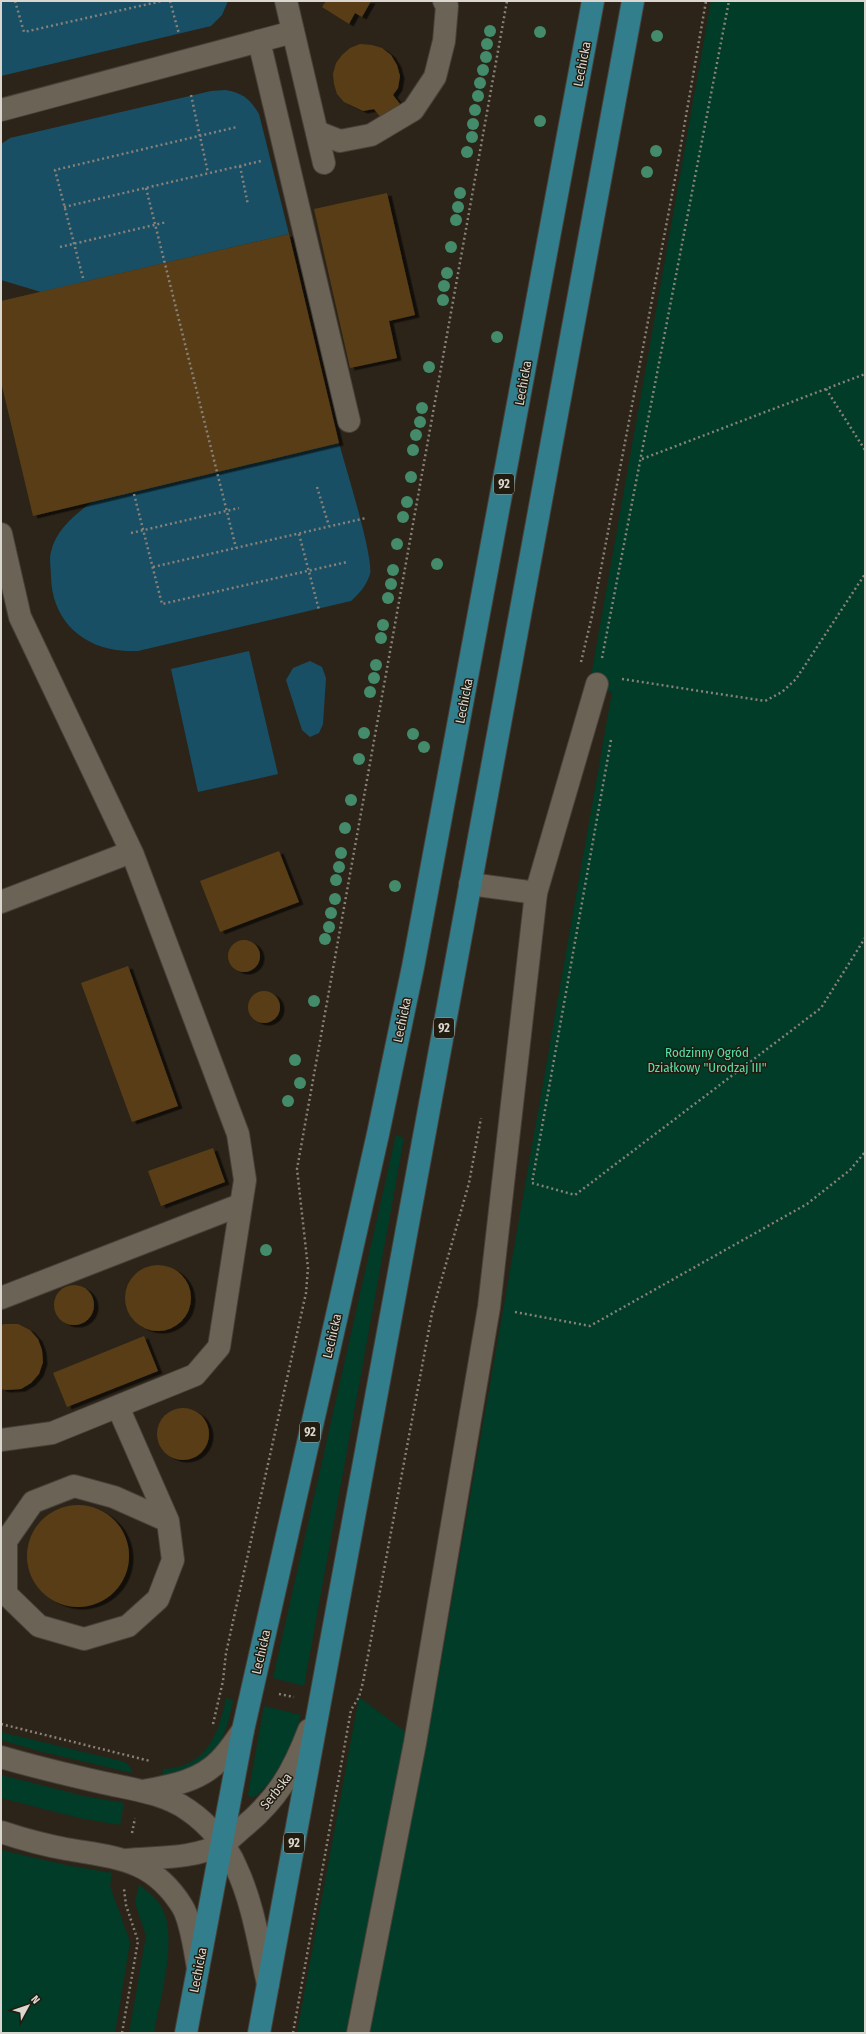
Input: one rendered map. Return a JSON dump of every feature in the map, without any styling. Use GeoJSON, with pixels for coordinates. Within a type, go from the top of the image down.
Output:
{"type":"FeatureCollection","features":[{"type":"Feature","properties":{"kind":"main road","name":"Lechicka"},"geometry":{"type":"LineString","coordinates":[[186,2033],[243,1730],[376,1142],[413,967],[593,1]]}},
{"type":"Feature","properties":{"kind":"main road","name":"92"},"geometry":{"type":"LineString","coordinates":[[259,2033],[633,1]]}},
{"type":"Feature","properties":{"kind":"street"},"geometry":{"type":"LineString","coordinates":[[286,1],[324,163]]}},
{"type":"Feature","properties":{"kind":"street"},"geometry":{"type":"LineString","coordinates":[[317,132],[340,141],[370,135],[413,110],[435,77],[444,41],[447,6],[444,1]]}},
{"type":"Feature","properties":{"kind":"street"},"geometry":{"type":"LineString","coordinates":[[1,110],[293,32]]}},
{"type":"Feature","properties":{"kind":"street"},"geometry":{"type":"LineString","coordinates":[[259,41],[349,421]]}},
{"type":"Feature","properties":{"kind":"street"},"geometry":{"type":"LineString","coordinates":[[1,534],[20,617],[131,852],[238,1134],[245,1180],[219,1347],[195,1375],[52,1433],[1,1440]]}},
{"type":"Feature","properties":{"kind":"street"},"geometry":{"type":"LineString","coordinates":[[358,2033],[415,1743],[489,1307],[536,893],[597,684]]}},
{"type":"Feature","properties":{"kind":"street"},"geometry":{"type":"LineString","coordinates":[[1,902],[131,852]]}},
{"type":"Feature","properties":{"kind":"street"},"geometry":{"type":"LineString","coordinates":[[470,884],[536,893]]}},
{"type":"Feature","properties":{"kind":"street"},"geometry":{"type":"LineString","coordinates":[[1,1298],[240,1205]]}},
{"type":"Feature","properties":{"kind":"street"},"geometry":{"type":"LineString","coordinates":[[118,1407],[168,1520],[173,1560],[158,1599],[128,1626],[84,1639],[40,1626],[4,1590],[6,1541],[33,1502],[74,1486],[114,1497],[168,1520]]}},
{"type":"Feature","properties":{"kind":"street","name":"Serbska"},"geometry":{"type":"LineString","coordinates":[[126,1860],[199,1852],[222,1844],[250,1822],[287,1780],[297,1763],[319,1703]]}},
{"type":"Feature","properties":{"kind":"street"},"geometry":{"type":"LineString","coordinates":[[140,1792],[174,1785],[197,1777],[220,1760],[243,1730]]}},
{"type":"Feature","properties":{"kind":"street"},"geometry":{"type":"LineString","coordinates":[[1,1757],[38,1768],[166,1799],[187,1809],[205,1824],[222,1844],[236,1866],[246,1894],[268,1984]]}},
{"type":"Feature","properties":{"kind":"street","name":"Serbska"},"geometry":{"type":"LineString","coordinates":[[1,1832],[64,1849],[126,1860],[146,1869],[165,1885],[183,1907],[191,1933],[198,1968]]}},
{"type":"Feature","properties":{"kind":"path"},"geometry":{"type":"LineString","coordinates":[[15,1],[24,32],[162,1]]}},
{"type":"Feature","properties":{"kind":"path"},"geometry":{"type":"LineString","coordinates":[[170,1],[180,38]]}},
{"type":"Feature","properties":{"kind":"path"},"geometry":{"type":"LineString","coordinates":[[212,1729],[223,1682],[226,1653],[306,1293],[308,1268],[297,1169],[507,1]]}},
{"type":"Feature","properties":{"kind":"path"},"geometry":{"type":"LineString","coordinates":[[597,684],[642,459],[728,1]]}},
{"type":"Feature","properties":{"kind":"path"},"geometry":{"type":"LineString","coordinates":[[191,95],[208,173]]}},
{"type":"Feature","properties":{"kind":"path"},"geometry":{"type":"LineString","coordinates":[[83,278],[55,170],[237,127]]}},
{"type":"Feature","properties":{"kind":"path"},"geometry":{"type":"LineString","coordinates":[[64,207],[268,159]]}},
{"type":"Feature","properties":{"kind":"path"},"geometry":{"type":"LineString","coordinates":[[240,166],[248,204]]}},
{"type":"Feature","properties":{"kind":"path"},"geometry":{"type":"LineString","coordinates":[[146,188],[236,548]]}},
{"type":"Feature","properties":{"kind":"path"},"geometry":{"type":"LineString","coordinates":[[60,247],[167,222]]}},
{"type":"Feature","properties":{"kind":"path"},"geometry":{"type":"LineString","coordinates":[[642,459],[865,374]]}},
{"type":"Feature","properties":{"kind":"path"},"geometry":{"type":"LineString","coordinates":[[826,389],[865,450]]}},
{"type":"Feature","properties":{"kind":"path"},"geometry":{"type":"LineString","coordinates":[[317,487],[329,527]]}},
{"type":"Feature","properties":{"kind":"path"},"geometry":{"type":"LineString","coordinates":[[134,494],[162,604],[347,562]]}},
{"type":"Feature","properties":{"kind":"path"},"geometry":{"type":"LineString","coordinates":[[131,533],[239,508]]}},
{"type":"Feature","properties":{"kind":"path"},"geometry":{"type":"LineString","coordinates":[[153,567],[366,518]]}},
{"type":"Feature","properties":{"kind":"path"},"geometry":{"type":"LineString","coordinates":[[299,534],[319,610]]}},
{"type":"Feature","properties":{"kind":"path"},"geometry":{"type":"LineString","coordinates":[[620,687],[622,679],[765,701],[782,692],[796,679],[865,574]]}},
{"type":"Feature","properties":{"kind":"path"},"geometry":{"type":"LineString","coordinates":[[612,733],[532,1183],[575,1195],[821,1008],[865,938]]}},
{"type":"Feature","properties":{"kind":"path"},"geometry":{"type":"LineString","coordinates":[[489,1307],[590,1326],[807,1204],[850,1170],[865,1152]]}},
{"type":"Feature","properties":{"kind":"path"},"geometry":{"type":"LineString","coordinates":[[293,2033],[351,1710]]}},
{"type":"Feature","properties":{"kind":"path"},"geometry":{"type":"LineString","coordinates":[[1,1724],[153,1761]]}},
{"type":"Feature","properties":{"kind":"path"},"geometry":{"type":"LineString","coordinates":[[122,2033],[138,1941],[126,1905],[124,1886]]}},
{"type":"Feature","properties":{"kind":"green space","name":"Rodzinny Ogród Działkowy \"Urodzaj III\""},"geometry":{"type":"Polygon","coordinates":[[[711,1],[865,1],[865,2033],[297,2033],[359,1697],[426,1747],[612,692],[590,682],[711,1]]]}},
{"type":"Feature","properties":{"kind":"green space"},"geometry":{"type":"Polygon","coordinates":[[[396,1135],[404,1138],[304,1686],[273,1678],[396,1135]]]}},
{"type":"Feature","properties":{"kind":"green space"},"geometry":{"type":"Polygon","coordinates":[[[226,1698],[233,1700],[229,1720],[222,1738],[211,1755],[204,1762],[191,1770],[162,1777],[163,1769],[178,1767],[190,1763],[200,1756],[208,1747],[219,1724],[226,1698]]]}},
{"type":"Feature","properties":{"kind":"green space"},"geometry":{"type":"Polygon","coordinates":[[[264,1706],[301,1715],[293,1742],[281,1765],[269,1783],[256,1796],[250,1798],[248,1794],[264,1706]]]}},
{"type":"Feature","properties":{"kind":"green space"},"geometry":{"type":"Polygon","coordinates":[[[1,1732],[125,1762],[131,1768],[132,1773],[39,1751],[1,1740],[1,1732]]]}},
{"type":"Feature","properties":{"kind":"green space"},"geometry":{"type":"Polygon","coordinates":[[[1,1775],[84,1796],[124,1803],[120,1825],[79,1818],[1,1798],[1,1775]]]}},
{"type":"Feature","properties":{"kind":"green space"},"geometry":{"type":"Polygon","coordinates":[[[1,1850],[61,1864],[112,1873],[110,1886],[130,1942],[115,2033],[1,2033],[1,1850]]]}},
{"type":"Feature","properties":{"kind":"green space"},"geometry":{"type":"Polygon","coordinates":[[[139,1884],[154,1897],[161,1906],[166,1919],[168,1934],[168,1951],[164,1986],[154,2033],[129,2033],[146,1936],[135,1902],[139,1884]]]}},
{"type":"Feature","properties":{"kind":"water"},"geometry":{"type":"Polygon","coordinates":[[[1,1],[228,1],[222,15],[211,26],[1,76],[1,1]]]}},
{"type":"Feature","properties":{"kind":"water"},"geometry":{"type":"Polygon","coordinates":[[[225,90],[241,95],[252,104],[259,114],[289,234],[41,292],[1,280],[1,144],[10,138],[211,91],[225,90]]]}},
{"type":"Feature","properties":{"kind":"water"},"geometry":{"type":"Polygon","coordinates":[[[339,443],[364,531],[370,565],[370,574],[365,586],[351,601],[138,651],[116,650],[102,647],[90,642],[69,626],[62,616],[52,591],[50,561],[51,552],[57,536],[62,529],[93,501],[339,443]]]}},
{"type":"Feature","properties":{"kind":"water"},"geometry":{"type":"Polygon","coordinates":[[[249,651],[278,774],[198,792],[171,669],[249,651]]]}},
{"type":"Feature","properties":{"kind":"water"},"geometry":{"type":"Polygon","coordinates":[[[310,661],[322,667],[326,678],[323,724],[319,733],[310,737],[302,730],[286,680],[293,668],[310,661]]]}},
{"type":"Feature","properties":{"kind":"building"},"geometry":{"type":"Polygon","coordinates":[[[326,1],[371,1],[362,17],[355,13],[349,24],[322,7],[326,1]]]}},
{"type":"Feature","properties":{"kind":"building"},"geometry":{"type":"Polygon","coordinates":[[[360,44],[382,48],[391,55],[397,65],[400,76],[398,88],[393,95],[400,104],[381,118],[374,109],[363,111],[344,102],[337,94],[334,84],[333,74],[336,63],[350,48],[360,44]]]}},
{"type":"Feature","properties":{"kind":"building"},"geometry":{"type":"Polygon","coordinates":[[[387,193],[415,315],[389,321],[397,358],[350,368],[314,209],[387,193]]]}},
{"type":"Feature","properties":{"kind":"building"},"geometry":{"type":"Polygon","coordinates":[[[289,234],[339,443],[33,516],[1,382],[1,301],[289,234]]]}},
{"type":"Feature","properties":{"kind":"building"},"geometry":{"type":"Polygon","coordinates":[[[279,851],[299,902],[220,932],[200,881],[279,851]]]}},
{"type":"Feature","properties":{"kind":"building"},"geometry":{"type":"Polygon","coordinates":[[[244,940],[250,941],[257,947],[260,956],[259,962],[253,969],[244,972],[238,971],[231,965],[228,956],[229,950],[235,943],[244,940]]]}},
{"type":"Feature","properties":{"kind":"building"},"geometry":{"type":"Polygon","coordinates":[[[128,966],[178,1106],[132,1122],[81,983],[128,966]]]}},
{"type":"Feature","properties":{"kind":"building"},"geometry":{"type":"Polygon","coordinates":[[[261,991],[267,991],[277,998],[280,1007],[279,1013],[273,1020],[267,1023],[261,1023],[251,1016],[248,1010],[248,1004],[255,994],[261,991]]]}},
{"type":"Feature","properties":{"kind":"building"},"geometry":{"type":"Polygon","coordinates":[[[213,1148],[225,1182],[161,1206],[148,1171],[213,1148]]]}},
{"type":"Feature","properties":{"kind":"building"},"geometry":{"type":"Polygon","coordinates":[[[152,1265],[164,1265],[176,1270],[186,1280],[191,1292],[189,1311],[176,1326],[164,1331],[152,1331],[140,1326],[130,1316],[125,1304],[125,1292],[130,1280],[140,1270],[152,1265]]]}},
{"type":"Feature","properties":{"kind":"building"},"geometry":{"type":"Polygon","coordinates":[[[78,1285],[85,1288],[91,1294],[94,1305],[93,1313],[85,1322],[78,1325],[70,1325],[63,1322],[55,1313],[54,1301],[57,1294],[66,1286],[78,1285]]]}},
{"type":"Feature","properties":{"kind":"building"},"geometry":{"type":"Polygon","coordinates":[[[18,1324],[30,1330],[38,1339],[42,1350],[43,1362],[39,1374],[31,1383],[21,1389],[1,1389],[1,1325],[18,1324]]]}},
{"type":"Feature","properties":{"kind":"building"},"geometry":{"type":"Polygon","coordinates":[[[144,1336],[158,1371],[67,1407],[53,1373],[144,1336]]]}},
{"type":"Feature","properties":{"kind":"building"},"geometry":{"type":"Polygon","coordinates":[[[183,1408],[197,1412],[205,1420],[209,1434],[205,1448],[197,1456],[183,1460],[169,1456],[161,1448],[157,1434],[161,1420],[169,1412],[183,1408]]]}},
{"type":"Feature","properties":{"kind":"building"},"geometry":{"type":"Polygon","coordinates":[[[78,1505],[88,1506],[107,1513],[121,1527],[128,1546],[128,1566],[121,1585],[107,1599],[88,1606],[78,1607],[68,1606],[49,1599],[35,1585],[28,1566],[27,1556],[28,1546],[35,1527],[49,1513],[68,1506],[78,1505]]]}}]}
